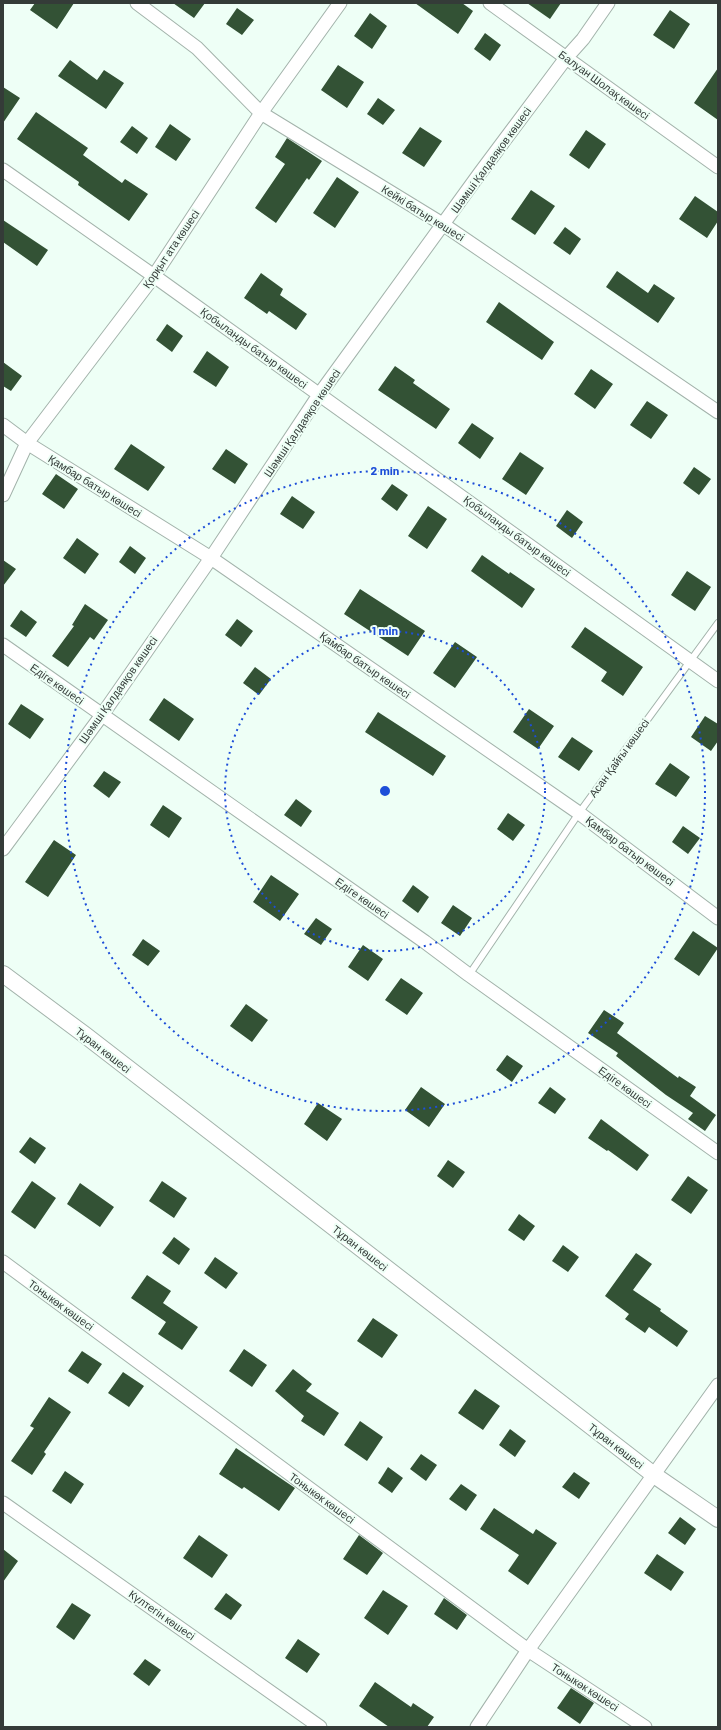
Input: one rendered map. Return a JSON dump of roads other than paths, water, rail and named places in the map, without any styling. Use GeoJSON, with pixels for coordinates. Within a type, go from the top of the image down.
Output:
{"type":"FeatureCollection","features":[{"type":"Feature","properties":{"kind":"street","name":"Кейкі батыр көшесі"},"geometry":{"type":"LineString","coordinates":[[137,3],[198,48],[261,113],[444,224],[718,412]]}},
{"type":"Feature","properties":{"kind":"street","name":"Қорқыт ата көшесі"},"geometry":{"type":"LineString","coordinates":[[3,495],[27,444],[154,276],[261,113],[340,3]]}},
{"type":"Feature","properties":{"kind":"street","name":"Балуан Шолақ көшесі"},"geometry":{"type":"LineString","coordinates":[[490,3],[718,167]]}},
{"type":"Feature","properties":{"kind":"street","name":"Шәмші Қалдаяқов көшесі"},"geometry":{"type":"LineString","coordinates":[[3,849],[102,715],[211,558],[320,395],[444,224],[566,58],[583,39],[608,3]]}},
{"type":"Feature","properties":{"kind":"street","name":"Қобыланды батыр көшесі"},"geometry":{"type":"LineString","coordinates":[[3,170],[154,276],[718,680]]}},
{"type":"Feature","properties":{"kind":"street","name":"Қамбар батыр көшесі"},"geometry":{"type":"LineString","coordinates":[[3,426],[27,444],[211,558],[579,813],[718,918]]}},
{"type":"Feature","properties":{"kind":"street","name":"Едіге көшесі"},"geometry":{"type":"LineString","coordinates":[[3,646],[425,942],[718,1153]]}},
{"type":"Feature","properties":{"kind":"street","name":"Тұран көшесі"},"geometry":{"type":"LineString","coordinates":[[3,974],[85,1035],[654,1475],[718,1519]]}},
{"type":"Feature","properties":{"kind":"street","name":"Тоныкөк көшесі"},"geometry":{"type":"LineString","coordinates":[[3,1262],[528,1650],[645,1727]]}},
{"type":"Feature","properties":{"kind":"street"},"geometry":{"type":"LineString","coordinates":[[477,1727],[528,1650],[718,1385]]}},
{"type":"Feature","properties":{"kind":"street","name":"Күлтегін көшесі"},"geometry":{"type":"LineString","coordinates":[[3,1503],[320,1727]]}},
{"type":"Feature","properties":{"kind":"lane","name":"Асан Қайғы көшесі"},"geometry":{"type":"LineString","coordinates":[[469,975],[579,813],[718,623]]}}]}
